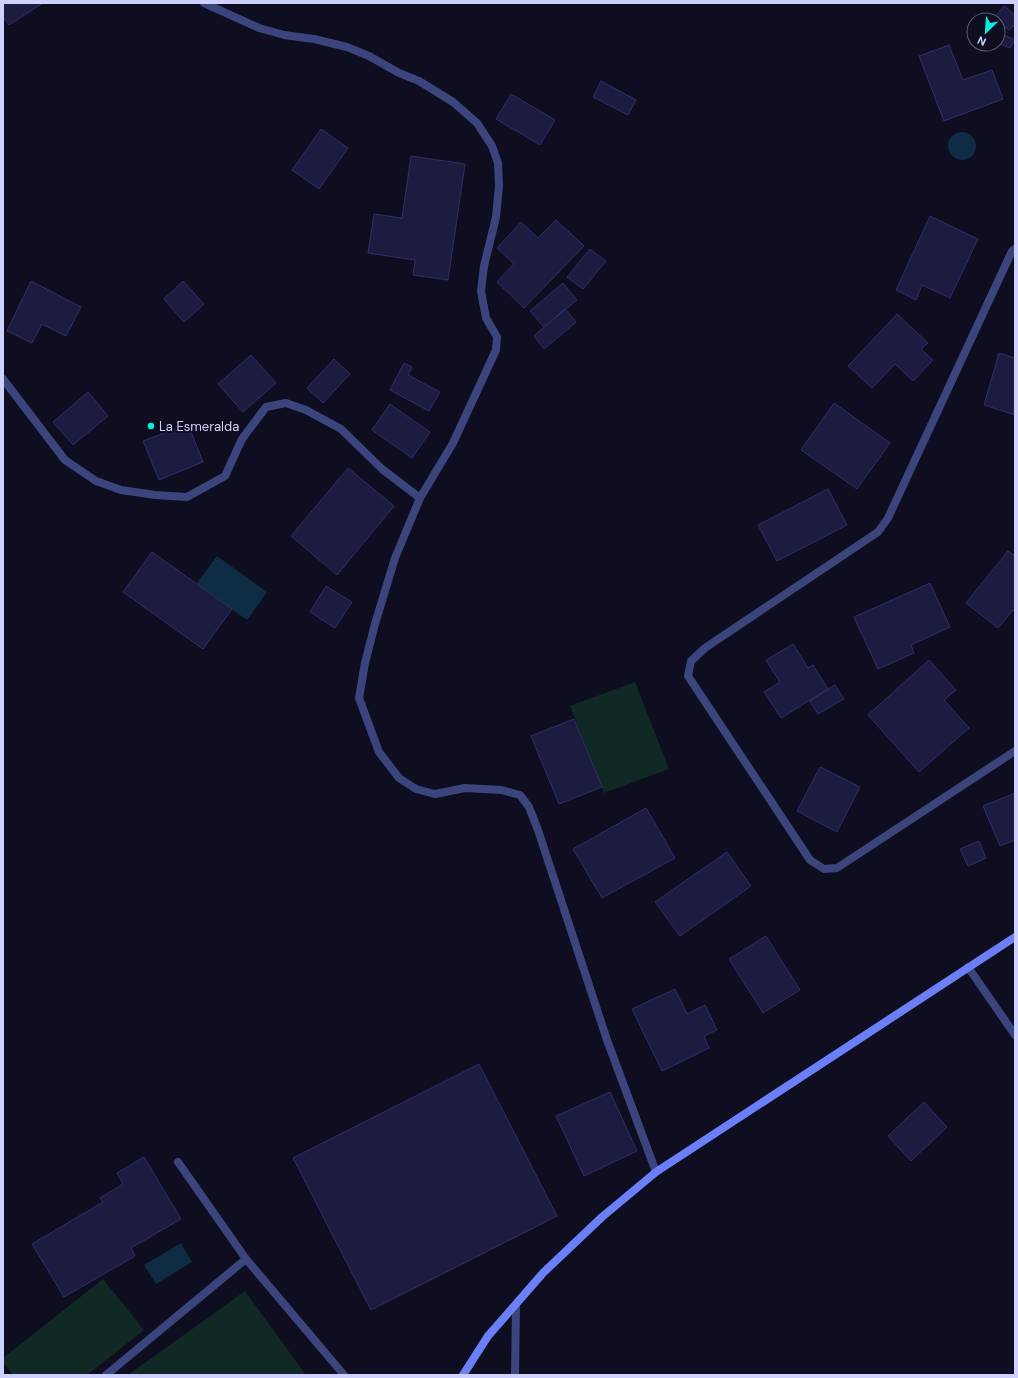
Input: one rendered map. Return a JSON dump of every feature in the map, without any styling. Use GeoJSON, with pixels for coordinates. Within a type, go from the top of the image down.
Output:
{"type":"FeatureCollection","features":[{"type":"Feature","properties":{"kind":"main road"},"geometry":{"type":"LineString","coordinates":[[463,1375],[488,1336],[543,1273],[602,1217],[656,1172],[1015,937]]}},
{"type":"Feature","properties":{"kind":"street"},"geometry":{"type":"LineString","coordinates":[[204,3],[259,28],[284,35],[314,39],[347,47],[368,56],[419,82],[452,102],[477,123],[492,146],[498,163],[499,186],[496,217],[484,266],[481,291],[486,318],[497,337],[496,350],[453,443],[420,498],[395,558],[375,624],[365,663],[359,698],[379,752],[399,778],[416,789],[435,794],[464,788],[501,790],[520,795],[529,807],[543,845],[607,1040],[656,1172]]}},
{"type":"Feature","properties":{"kind":"street"},"geometry":{"type":"LineString","coordinates":[[1015,249],[1012,251],[1008,259],[888,518],[878,532],[705,648],[691,661],[688,676],[810,860],[824,869],[837,868],[1015,751]]}},
{"type":"Feature","properties":{"kind":"street"},"geometry":{"type":"LineString","coordinates":[[3,379],[65,460],[96,481],[121,490],[155,495],[187,497],[225,476],[242,439],[266,407],[286,404],[306,410],[341,429],[382,469],[420,498]]}},
{"type":"Feature","properties":{"kind":"street"},"geometry":{"type":"LineString","coordinates":[[968,967],[1015,1035]]}},
{"type":"Feature","properties":{"kind":"street"},"geometry":{"type":"LineString","coordinates":[[178,1162],[246,1259],[344,1375]]}},
{"type":"Feature","properties":{"kind":"street"},"geometry":{"type":"LineString","coordinates":[[106,1375],[246,1259]]}},
{"type":"Feature","properties":{"kind":"street"},"geometry":{"type":"LineString","coordinates":[[515,1375],[516,1305]]}},
{"type":"Feature","properties":{"kind":"green space"},"geometry":{"type":"Polygon","coordinates":[[[635,682],[669,769],[604,793],[570,706],[635,682]]]}},
{"type":"Feature","properties":{"kind":"green space"},"geometry":{"type":"Polygon","coordinates":[[[103,1279],[144,1330],[87,1375],[13,1375],[3,1362],[3,1358],[103,1279]]]}},
{"type":"Feature","properties":{"kind":"green space"},"geometry":{"type":"Polygon","coordinates":[[[245,1291],[306,1375],[128,1375],[245,1291]]]}},
{"type":"Feature","properties":{"kind":"water"},"geometry":{"type":"Polygon","coordinates":[[[962,132],[972,136],[976,146],[972,156],[962,160],[952,156],[948,146],[952,136],[962,132]]]}},
{"type":"Feature","properties":{"kind":"water"},"geometry":{"type":"Polygon","coordinates":[[[217,556],[267,592],[247,620],[196,584],[217,556]]]}},
{"type":"Feature","properties":{"kind":"water"},"geometry":{"type":"Polygon","coordinates":[[[181,1243],[192,1262],[156,1284],[144,1265],[181,1243]]]}},
{"type":"Feature","properties":{"kind":"building"},"geometry":{"type":"Polygon","coordinates":[[[3,3],[43,3],[9,25],[3,17],[3,3]]]}},
{"type":"Feature","properties":{"kind":"building"},"geometry":{"type":"Polygon","coordinates":[[[1004,6],[1015,15],[1015,28],[1013,26],[1009,30],[1006,28],[1006,12],[999,12],[1004,6]]]}},
{"type":"Feature","properties":{"kind":"building"},"geometry":{"type":"Polygon","coordinates":[[[1006,36],[1015,40],[1010,48],[1006,46],[1006,36]]]}},
{"type":"Feature","properties":{"kind":"building"},"geometry":{"type":"Polygon","coordinates":[[[949,45],[963,80],[992,70],[1003,99],[944,121],[919,56],[949,45]]]}},
{"type":"Feature","properties":{"kind":"building"},"geometry":{"type":"Polygon","coordinates":[[[601,81],[636,100],[628,115],[593,97],[601,81]]]}},
{"type":"Feature","properties":{"kind":"building"},"geometry":{"type":"Polygon","coordinates":[[[511,94],[555,120],[540,145],[496,119],[511,94]]]}},
{"type":"Feature","properties":{"kind":"building"},"geometry":{"type":"Polygon","coordinates":[[[321,129],[348,148],[319,189],[292,170],[321,129]]]}},
{"type":"Feature","properties":{"kind":"building"},"geometry":{"type":"Polygon","coordinates":[[[411,156],[465,164],[448,280],[413,275],[415,260],[368,253],[374,214],[402,218],[411,156]]]}},
{"type":"Feature","properties":{"kind":"building"},"geometry":{"type":"Polygon","coordinates":[[[930,216],[978,239],[950,298],[922,285],[916,300],[896,290],[930,216]]]}},
{"type":"Feature","properties":{"kind":"building"},"geometry":{"type":"Polygon","coordinates":[[[556,220],[584,246],[524,308],[497,282],[514,264],[497,248],[521,222],[538,238],[556,220]]]}},
{"type":"Feature","properties":{"kind":"building"},"geometry":{"type":"Polygon","coordinates":[[[590,249],[606,261],[583,289],[567,277],[590,249]]]}},
{"type":"Feature","properties":{"kind":"building"},"geometry":{"type":"Polygon","coordinates":[[[31,281],[81,307],[66,336],[42,324],[32,343],[7,331],[31,281]]]}},
{"type":"Feature","properties":{"kind":"building"},"geometry":{"type":"Polygon","coordinates":[[[183,281],[204,304],[184,322],[164,299],[183,281]]]}},
{"type":"Feature","properties":{"kind":"building"},"geometry":{"type":"Polygon","coordinates":[[[563,283],[577,300],[544,327],[530,311],[563,283]]]}},
{"type":"Feature","properties":{"kind":"building"},"geometry":{"type":"Polygon","coordinates":[[[565,309],[576,322],[544,349],[534,336],[565,309]]]}},
{"type":"Feature","properties":{"kind":"building"},"geometry":{"type":"Polygon","coordinates":[[[897,314],[928,343],[921,349],[933,360],[913,381],[895,364],[872,388],[848,366],[897,314]]]}},
{"type":"Feature","properties":{"kind":"building"},"geometry":{"type":"Polygon","coordinates":[[[999,353],[1015,358],[1015,415],[984,405],[999,353]]]}},
{"type":"Feature","properties":{"kind":"building"},"geometry":{"type":"Polygon","coordinates":[[[251,355],[276,383],[243,412],[218,384],[251,355]]]}},
{"type":"Feature","properties":{"kind":"building"},"geometry":{"type":"Polygon","coordinates":[[[334,359],[350,374],[323,403],[307,388],[334,359]]]}},
{"type":"Feature","properties":{"kind":"building"},"geometry":{"type":"Polygon","coordinates":[[[404,363],[412,367],[408,375],[440,392],[429,411],[390,390],[404,363]]]}},
{"type":"Feature","properties":{"kind":"building"},"geometry":{"type":"Polygon","coordinates":[[[88,392],[108,416],[73,445],[53,422],[88,392]]]}},
{"type":"Feature","properties":{"kind":"building"},"geometry":{"type":"Polygon","coordinates":[[[834,403],[890,443],[857,489],[801,450],[834,403]]]}},
{"type":"Feature","properties":{"kind":"building"},"geometry":{"type":"Polygon","coordinates":[[[390,404],[430,432],[412,458],[372,430],[390,404]]]}},
{"type":"Feature","properties":{"kind":"building"},"geometry":{"type":"Polygon","coordinates":[[[188,424],[203,462],[159,480],[143,441],[188,424]]]}},
{"type":"Feature","properties":{"kind":"building"},"geometry":{"type":"Polygon","coordinates":[[[348,468],[394,506],[337,575],[291,536],[348,468]]]}},
{"type":"Feature","properties":{"kind":"building"},"geometry":{"type":"Polygon","coordinates":[[[828,489],[847,525],[777,561],[758,525],[828,489]]]}},
{"type":"Feature","properties":{"kind":"building"},"geometry":{"type":"Polygon","coordinates":[[[1008,551],[1013,555],[1015,552],[1015,612],[1013,610],[998,628],[966,603],[1008,551]]]}},
{"type":"Feature","properties":{"kind":"building"},"geometry":{"type":"Polygon","coordinates":[[[152,552],[232,609],[203,649],[123,592],[152,552]]]}},
{"type":"Feature","properties":{"kind":"building"},"geometry":{"type":"Polygon","coordinates":[[[930,583],[950,627],[911,645],[914,653],[878,669],[854,617],[930,583]]]}},
{"type":"Feature","properties":{"kind":"building"},"geometry":{"type":"Polygon","coordinates":[[[326,586],[352,602],[335,628],[310,612],[326,586]]]}},
{"type":"Feature","properties":{"kind":"building"},"geometry":{"type":"Polygon","coordinates":[[[793,644],[808,668],[813,665],[828,689],[781,718],[764,692],[780,682],[766,660],[793,644]]]}},
{"type":"Feature","properties":{"kind":"building"},"geometry":{"type":"Polygon","coordinates":[[[929,660],[956,690],[944,700],[969,728],[919,772],[868,715],[929,660]]]}},
{"type":"Feature","properties":{"kind":"building"},"geometry":{"type":"Polygon","coordinates":[[[835,685],[844,699],[818,714],[810,701],[835,685]]]}},
{"type":"Feature","properties":{"kind":"building"},"geometry":{"type":"Polygon","coordinates":[[[574,719],[602,787],[559,804],[531,736],[574,719]]]}},
{"type":"Feature","properties":{"kind":"building"},"geometry":{"type":"Polygon","coordinates":[[[820,767],[860,787],[837,832],[797,811],[820,767]]]}},
{"type":"Feature","properties":{"kind":"building"},"geometry":{"type":"Polygon","coordinates":[[[1015,793],[1015,840],[1000,846],[983,806],[1015,793]]]}},
{"type":"Feature","properties":{"kind":"building"},"geometry":{"type":"Polygon","coordinates":[[[646,808],[675,858],[602,898],[573,849],[646,808]]]}},
{"type":"Feature","properties":{"kind":"building"},"geometry":{"type":"Polygon","coordinates":[[[979,841],[986,858],[968,866],[960,849],[979,841]]]}},
{"type":"Feature","properties":{"kind":"building"},"geometry":{"type":"Polygon","coordinates":[[[727,852],[751,886],[680,936],[655,902],[727,852]]]}},
{"type":"Feature","properties":{"kind":"building"},"geometry":{"type":"Polygon","coordinates":[[[766,936],[800,990],[763,1013],[729,959],[766,936]]]}},
{"type":"Feature","properties":{"kind":"building"},"geometry":{"type":"Polygon","coordinates":[[[675,989],[687,1014],[705,1005],[717,1030],[704,1036],[709,1048],[662,1071],[632,1009],[675,989]]]}},
{"type":"Feature","properties":{"kind":"building"},"geometry":{"type":"Polygon","coordinates":[[[479,1064],[557,1216],[371,1310],[293,1158],[479,1064]]]}},
{"type":"Feature","properties":{"kind":"building"},"geometry":{"type":"Polygon","coordinates":[[[610,1092],[637,1151],[584,1176],[556,1116],[610,1092]]]}},
{"type":"Feature","properties":{"kind":"building"},"geometry":{"type":"Polygon","coordinates":[[[924,1102],[947,1127],[911,1161],[888,1136],[924,1102]]]}},
{"type":"Feature","properties":{"kind":"building"},"geometry":{"type":"Polygon","coordinates":[[[144,1157],[181,1219],[131,1248],[135,1256],[64,1297],[32,1244],[103,1202],[100,1198],[123,1184],[117,1173],[144,1157]]]}},
{"type":"Feature","properties":{"kind":"place","name":"La Esmeralda"},"geometry":{"type":"Point","coordinates":[151,426]}}]}
